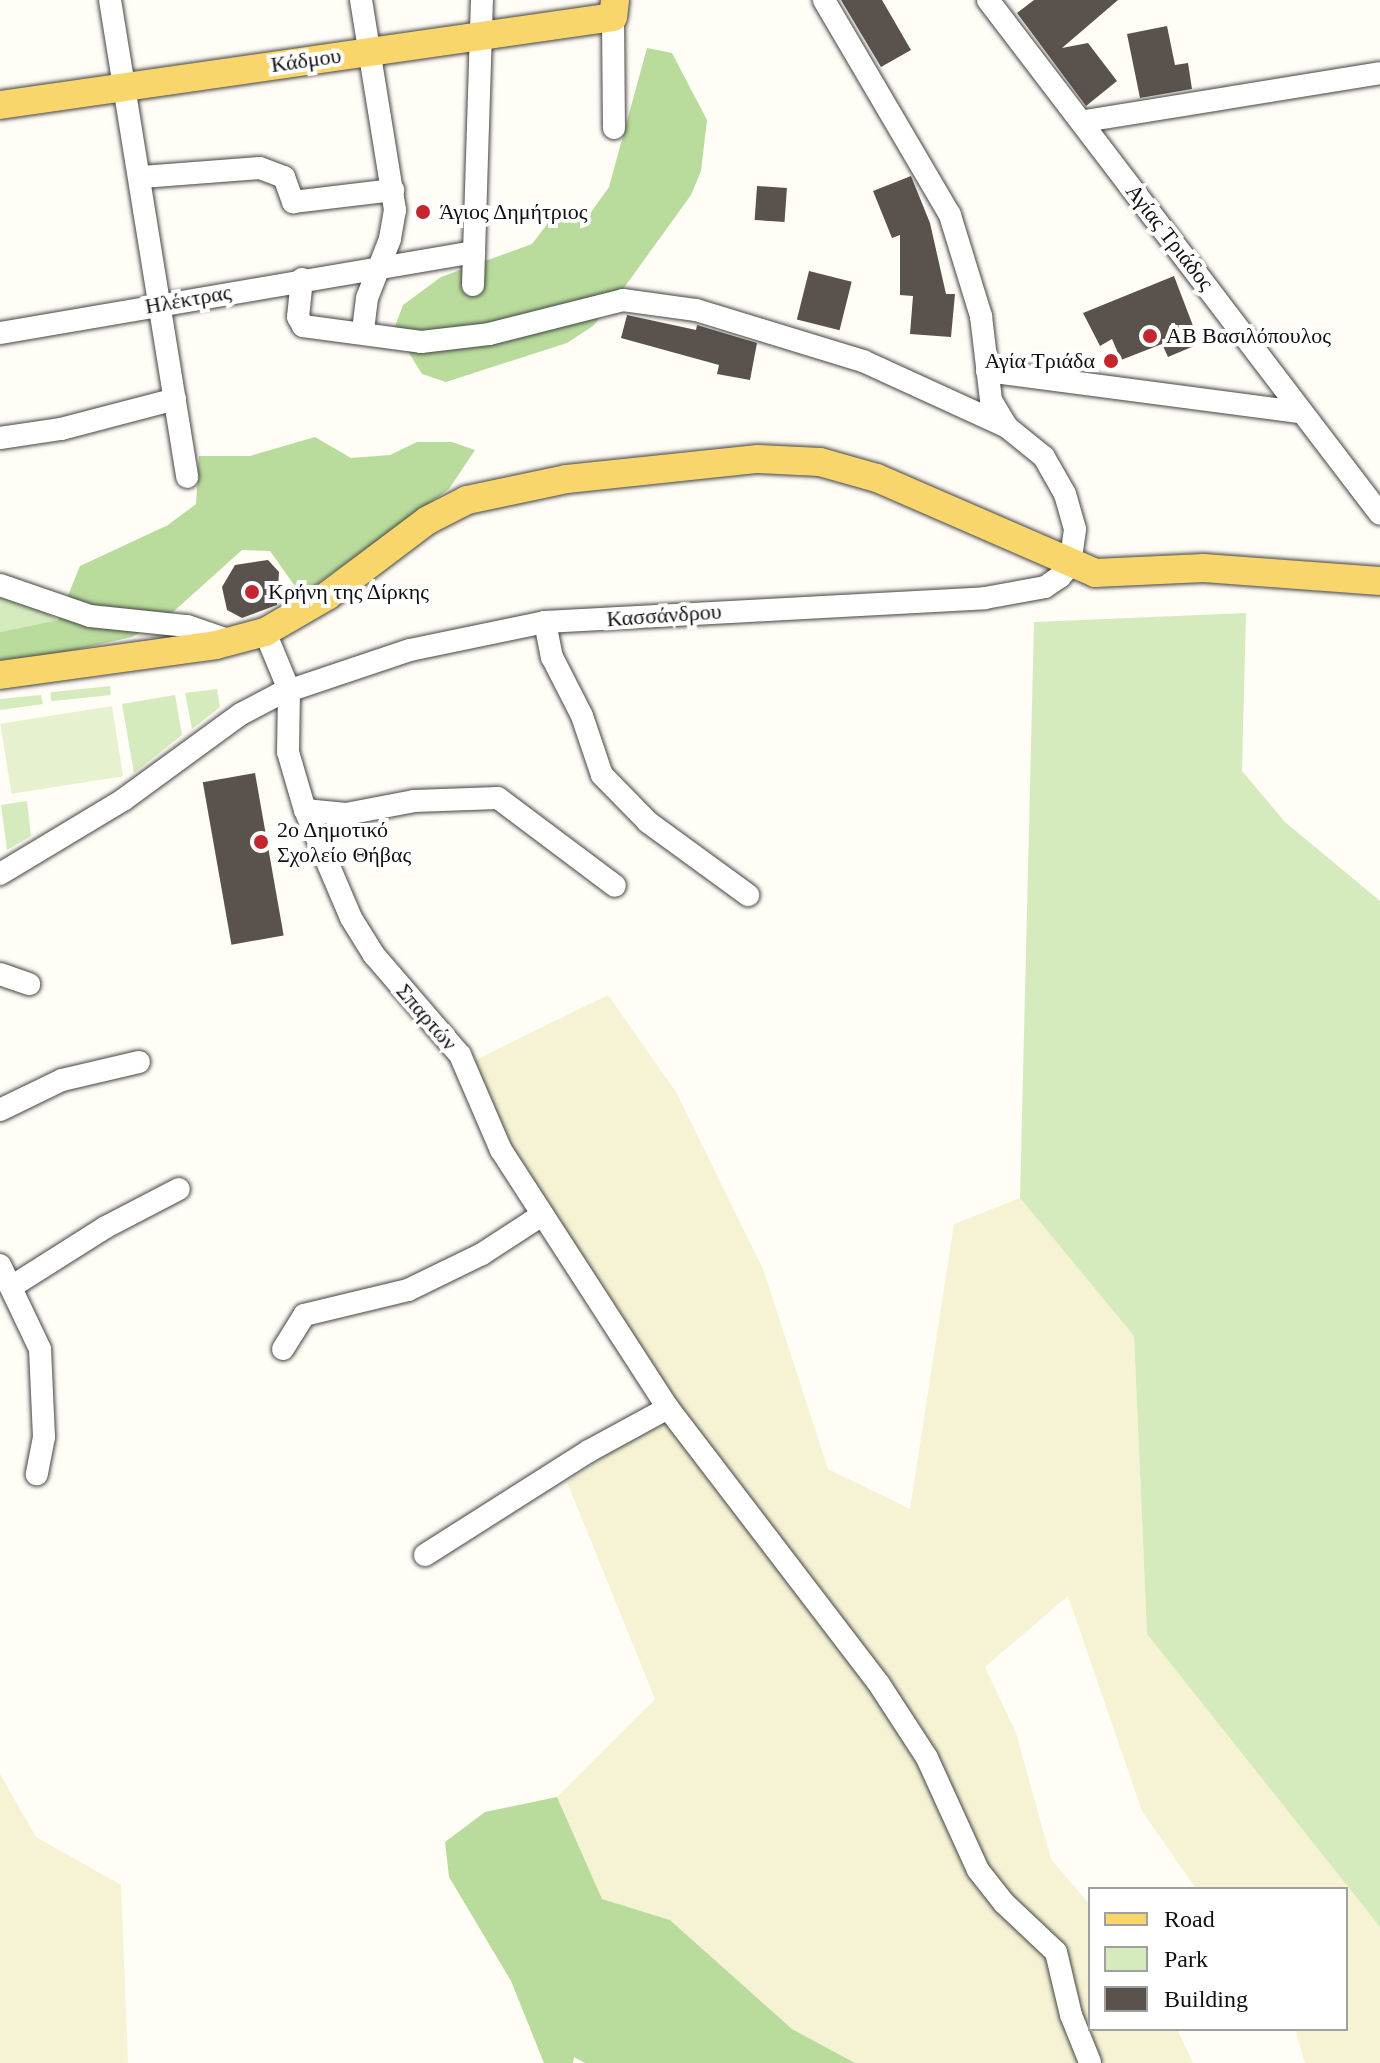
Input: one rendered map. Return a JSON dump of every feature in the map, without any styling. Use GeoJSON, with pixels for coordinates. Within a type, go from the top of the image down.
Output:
{"type":"FeatureCollection","features":[{"type":"Feature","properties":{"kind":"main road","name":"Κάδμου"},"geometry":{"type":"LineString","coordinates":[[0,105],[483,36],[614,9]]}},
{"type":"Feature","properties":{"kind":"main road"},"geometry":{"type":"LineString","coordinates":[[0,675],[233,642],[265,632],[327,596],[428,520],[467,500],[567,479],[758,459],[820,462],[877,478],[1070,565],[1095,573],[1204,568],[1380,581]]}},
{"type":"Feature","properties":{"kind":"street"},"geometry":{"type":"LineString","coordinates":[[110,0],[142,177],[187,477]]}},
{"type":"Feature","properties":{"kind":"street"},"geometry":{"type":"LineString","coordinates":[[361,0],[393,190],[393,228],[376,267],[363,331]]}},
{"type":"Feature","properties":{"kind":"street"},"geometry":{"type":"LineString","coordinates":[[473,285],[482,0]]}},
{"type":"Feature","properties":{"kind":"street"},"geometry":{"type":"LineString","coordinates":[[824,0],[950,215],[981,316],[991,400],[1007,427]]}},
{"type":"Feature","properties":{"kind":"street","name":"Αγίας Τριάδος"},"geometry":{"type":"LineString","coordinates":[[988,0],[1085,121],[1299,412],[1380,514]]}},
{"type":"Feature","properties":{"kind":"street"},"geometry":{"type":"LineString","coordinates":[[614,9],[614,128]]}},
{"type":"Feature","properties":{"kind":"street"},"geometry":{"type":"LineString","coordinates":[[1085,121],[1379,76]]}},
{"type":"Feature","properties":{"kind":"street"},"geometry":{"type":"LineString","coordinates":[[142,177],[260,168],[284,177],[293,202],[393,190]]}},
{"type":"Feature","properties":{"kind":"street","name":"Ηλέκτρας"},"geometry":{"type":"LineString","coordinates":[[0,333],[161,303],[474,252]]}},
{"type":"Feature","properties":{"kind":"street"},"geometry":{"type":"LineString","coordinates":[[302,279],[299,323],[363,331],[406,341],[445,342],[623,300],[696,310],[863,361],[1007,427],[1044,457],[1065,494],[1075,529],[1070,565]]}},
{"type":"Feature","properties":{"kind":"street"},"geometry":{"type":"LineString","coordinates":[[987,371],[1299,412]]}},
{"type":"Feature","properties":{"kind":"street"},"geometry":{"type":"LineString","coordinates":[[0,438],[61,429],[175,399]]}},
{"type":"Feature","properties":{"kind":"street","name":"Κασσάνδρου"},"geometry":{"type":"LineString","coordinates":[[0,874],[123,800],[241,714],[289,690],[410,650],[545,622],[985,598],[1045,587],[1070,565]]}},
{"type":"Feature","properties":{"kind":"street"},"geometry":{"type":"LineString","coordinates":[[0,585],[90,616],[187,626],[233,642]]}},
{"type":"Feature","properties":{"kind":"street"},"geometry":{"type":"LineString","coordinates":[[545,622],[552,657],[582,716],[602,775],[648,822],[748,895]]}},
{"type":"Feature","properties":{"kind":"street"},"geometry":{"type":"LineString","coordinates":[[265,632],[289,690]]}},
{"type":"Feature","properties":{"kind":"street","name":"Σπαρτών"},"geometry":{"type":"LineString","coordinates":[[289,690],[288,752],[305,810],[351,918],[374,955],[460,1055],[501,1150],[668,1408],[879,1684],[927,1758],[978,1870],[1004,1903],[1056,1952],[1071,2015],[1090,2062]]}},
{"type":"Feature","properties":{"kind":"street"},"geometry":{"type":"LineString","coordinates":[[305,810],[346,814],[414,801],[498,798],[615,886]]}},
{"type":"Feature","properties":{"kind":"street"},"geometry":{"type":"LineString","coordinates":[[0,974],[29,984]]}},
{"type":"Feature","properties":{"kind":"street"},"geometry":{"type":"LineString","coordinates":[[0,1110],[62,1080],[139,1062]]}},
{"type":"Feature","properties":{"kind":"street"},"geometry":{"type":"LineString","coordinates":[[11,1287],[106,1227],[179,1189]]}},
{"type":"Feature","properties":{"kind":"street"},"geometry":{"type":"LineString","coordinates":[[283,1349],[304,1315],[408,1290],[482,1254],[542,1215]]}},
{"type":"Feature","properties":{"kind":"street"},"geometry":{"type":"LineString","coordinates":[[0,1265],[40,1349],[44,1437],[37,1474]]}},
{"type":"Feature","properties":{"kind":"street"},"geometry":{"type":"LineString","coordinates":[[425,1555],[589,1451],[668,1408]]}},
{"type":"Feature","properties":{"kind":"shaded area"},"geometry":{"type":"Polygon","coordinates":[[[608,995],[676,1092],[763,1269],[828,1469],[910,1509],[954,1224],[1020,1198],[1134,1336],[1147,1634],[1380,1927],[1380,2063],[1305,2063],[1296,2031],[1348,2031],[1348,1887],[1195,1887],[1142,1811],[1068,1596],[985,1667],[1016,1733],[1051,1859],[1088,1903],[1088,2031],[1178,2031],[1193,2063],[855,2063],[792,2029],[670,1920],[602,1899],[557,1797],[655,1699],[567,1482],[677,1405],[506,1140],[471,1062],[608,995]]]}},
{"type":"Feature","properties":{"kind":"shaded area"},"geometry":{"type":"Polygon","coordinates":[[[0,1774],[36,1837],[121,1885],[128,2063],[0,2063],[0,1774]]]}},
{"type":"Feature","properties":{"kind":"green space"},"geometry":{"type":"Polygon","coordinates":[[[647,48],[672,53],[707,120],[701,171],[691,195],[593,326],[567,343],[446,382],[422,374],[394,329],[403,305],[441,277],[532,244],[551,219],[589,215],[609,187],[647,48]]]}},
{"type":"Feature","properties":{"kind":"green space"},"geometry":{"type":"Polygon","coordinates":[[[315,437],[351,458],[390,455],[417,442],[452,442],[475,450],[449,489],[310,589],[297,589],[270,551],[242,550],[173,612],[132,637],[52,655],[0,660],[0,632],[58,620],[80,566],[168,525],[196,504],[199,456],[250,456],[315,437]]]}},
{"type":"Feature","properties":{"kind":"green space"},"geometry":{"type":"Polygon","coordinates":[[[0,596],[32,605],[58,620],[0,632],[0,596]]]}},
{"type":"Feature","properties":{"kind":"green space"},"geometry":{"type":"Polygon","coordinates":[[[1246,613],[1242,771],[1285,822],[1380,901],[1380,1927],[1147,1634],[1134,1336],[1020,1198],[1034,622],[1246,613]]]}},
{"type":"Feature","properties":{"kind":"green space"},"geometry":{"type":"Polygon","coordinates":[[[110,686],[111,695],[51,701],[50,692],[110,686]]]}},
{"type":"Feature","properties":{"kind":"green space"},"geometry":{"type":"Polygon","coordinates":[[[217,689],[220,707],[192,729],[185,693],[217,689]]]}},
{"type":"Feature","properties":{"kind":"green space"},"geometry":{"type":"Polygon","coordinates":[[[41,695],[43,704],[0,710],[0,699],[41,695]]]}},
{"type":"Feature","properties":{"kind":"green space"},"geometry":{"type":"Polygon","coordinates":[[[175,695],[182,735],[134,773],[122,704],[175,695]]]}},
{"type":"Feature","properties":{"kind":"green space"},"geometry":{"type":"Polygon","coordinates":[[[112,706],[123,776],[11,794],[0,724],[112,706]]]}},
{"type":"Feature","properties":{"kind":"green space"},"geometry":{"type":"Polygon","coordinates":[[[27,801],[31,836],[7,850],[1,805],[27,801]]]}},
{"type":"Feature","properties":{"kind":"green space"},"geometry":{"type":"Polygon","coordinates":[[[557,1797],[602,1899],[670,1920],[792,2029],[855,2063],[585,2063],[574,2057],[573,2063],[544,2063],[511,1981],[449,1877],[445,1842],[485,1812],[557,1797]]]}},
{"type":"Feature","properties":{"kind":"building"},"geometry":{"type":"Polygon","coordinates":[[[841,0],[882,0],[911,50],[881,67],[841,0]]]}},
{"type":"Feature","properties":{"kind":"building"},"geometry":{"type":"Polygon","coordinates":[[[1034,0],[1118,0],[1062,48],[1088,43],[1117,81],[1086,106],[1017,13],[1034,0]]]}},
{"type":"Feature","properties":{"kind":"building"},"geometry":{"type":"Polygon","coordinates":[[[1167,26],[1175,65],[1188,63],[1192,89],[1140,98],[1127,34],[1167,26]]]}},
{"type":"Feature","properties":{"kind":"building"},"geometry":{"type":"Polygon","coordinates":[[[911,176],[930,223],[946,294],[955,294],[951,337],[910,334],[913,296],[900,295],[900,235],[892,238],[873,191],[911,176]]]}},
{"type":"Feature","properties":{"kind":"building"},"geometry":{"type":"Polygon","coordinates":[[[757,186],[787,188],[785,222],[755,220],[757,186]]]}},
{"type":"Feature","properties":{"kind":"building"},"geometry":{"type":"Polygon","coordinates":[[[809,271],[852,282],[840,330],[797,320],[809,271]]]}},
{"type":"Feature","properties":{"kind":"building"},"geometry":{"type":"Polygon","coordinates":[[[1174,276],[1195,331],[1188,333],[1194,346],[1168,357],[1162,344],[1121,360],[1112,339],[1100,346],[1083,313],[1174,276]]]}},
{"type":"Feature","properties":{"kind":"building"},"geometry":{"type":"Polygon","coordinates":[[[627,315],[696,330],[697,325],[757,343],[750,380],[717,374],[719,365],[621,338],[627,315]]]}},
{"type":"Feature","properties":{"kind":"building","name":"Κρήνη της Δίρκης"},"geometry":{"type":"Polygon","coordinates":[[[268,560],[279,572],[277,605],[242,618],[227,610],[222,587],[235,565],[268,560]]]}},
{"type":"Feature","properties":{"kind":"building"},"geometry":{"type":"Polygon","coordinates":[[[255,773],[284,935],[231,945],[203,782],[255,773]]]}},
{"type":"Feature","properties":{"kind":"place","name":"Άγιος Δημήτριος"},"geometry":{"type":"Point","coordinates":[423,212]}},
{"type":"Feature","properties":{"kind":"place","name":"ΑΒ Βασιλόπουλος"},"geometry":{"type":"Point","coordinates":[1150,336]}},
{"type":"Feature","properties":{"kind":"place","name":"Αγία Τριάδα"},"geometry":{"type":"Point","coordinates":[1111,361]}},
{"type":"Feature","properties":{"kind":"place","name":"Κρήνη της Δίρκης"},"geometry":{"type":"Point","coordinates":[252,592]}},
{"type":"Feature","properties":{"kind":"place","name":"2ο Δημοτικό Σχολείο Θήβας"},"geometry":{"type":"Point","coordinates":[261,842]}}]}
